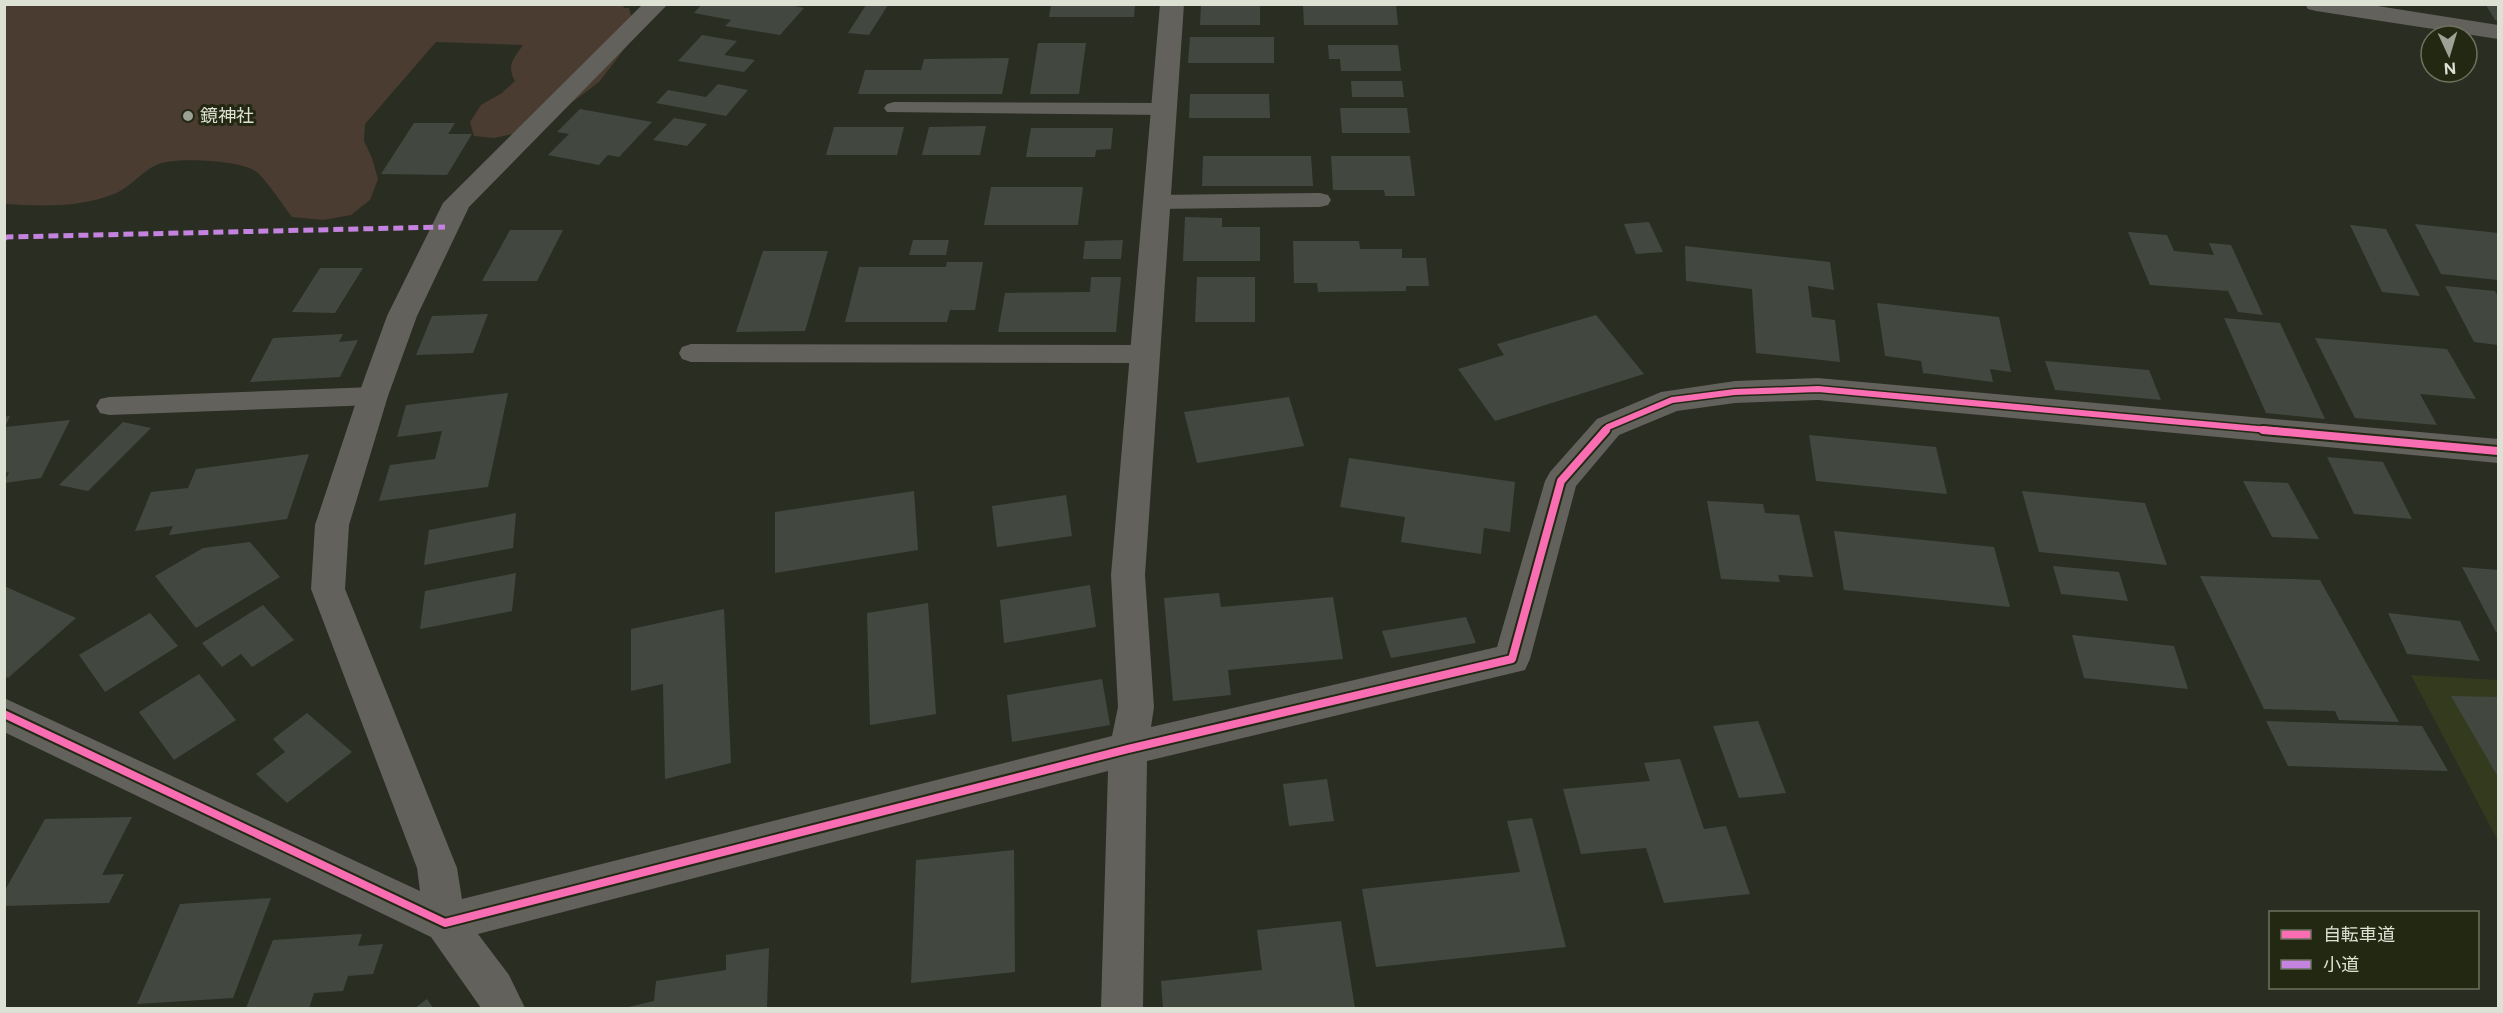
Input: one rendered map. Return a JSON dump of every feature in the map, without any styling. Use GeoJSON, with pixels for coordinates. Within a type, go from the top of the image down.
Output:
{"type":"FeatureCollection","features":[{"type":"Feature","properties":{"kind":"street"},"geometry":{"type":"LineString","coordinates":[[504,1008],[494,990],[446,923],[436,868],[328,589],[332,525],[373,396],[402,316],[457,203],[657,4]]}},
{"type":"Feature","properties":{"kind":"street"},"geometry":{"type":"LineString","coordinates":[[1122,1008],[1128,749],[1136,708],[1128,575],[1172,4]]}},
{"type":"Feature","properties":{"kind":"street"},"geometry":{"type":"LineString","coordinates":[[2316,4],[2430,14],[2499,32]]}},
{"type":"Feature","properties":{"kind":"street"},"geometry":{"type":"LineString","coordinates":[[4,714],[446,923],[1128,749],[1512,659],[1561,481],[1608,427],[1672,400],[1735,392],[1818,389],[2499,451]]}},
{"type":"Feature","properties":{"kind":"lane"},"geometry":{"type":"LineString","coordinates":[[894,108],[1164,109]]}},
{"type":"Feature","properties":{"kind":"lane"},"geometry":{"type":"LineString","coordinates":[[1157,202],[1320,200]]}},
{"type":"Feature","properties":{"kind":"lane"},"geometry":{"type":"LineString","coordinates":[[692,352],[1145,354]]}},
{"type":"Feature","properties":{"kind":"lane"},"geometry":{"type":"LineString","coordinates":[[109,406],[373,396]]}},
{"type":"Feature","properties":{"kind":"shaded area","name":"鏡神社"},"geometry":{"type":"Polygon","coordinates":[[[626,4],[623,8],[629,8],[636,34],[599,82],[537,129],[494,138],[474,136],[470,122],[481,105],[502,93],[515,81],[511,66],[523,45],[436,42],[365,124],[364,141],[378,179],[370,200],[351,215],[323,220],[292,217],[258,173],[239,165],[195,160],[168,162],[153,166],[120,191],[101,199],[74,204],[5,204],[4,5],[626,4]]]}},
{"type":"Feature","properties":{"kind":"shaded area"},"geometry":{"type":"Polygon","coordinates":[[[2411,675],[2498,680],[2498,841],[2411,675]]]}},
{"type":"Feature","properties":{"kind":"building"},"geometry":{"type":"Polygon","coordinates":[[[702,4],[785,4],[804,8],[780,35],[725,26],[731,20],[694,13],[702,4]]]}},
{"type":"Feature","properties":{"kind":"building"},"geometry":{"type":"Polygon","coordinates":[[[1201,4],[1260,4],[1260,25],[1200,25],[1201,4]]]}},
{"type":"Feature","properties":{"kind":"building"},"geometry":{"type":"Polygon","coordinates":[[[1303,4],[1396,4],[1398,25],[1304,25],[1303,4]]]}},
{"type":"Feature","properties":{"kind":"building"},"geometry":{"type":"Polygon","coordinates":[[[866,5],[888,5],[869,35],[848,33],[866,5]]]}},
{"type":"Feature","properties":{"kind":"building"},"geometry":{"type":"Polygon","coordinates":[[[1051,5],[1135,5],[1134,17],[1049,17],[1051,5]]]}},
{"type":"Feature","properties":{"kind":"building"},"geometry":{"type":"Polygon","coordinates":[[[2486,5],[2498,5],[2498,21],[2495,20],[2486,5]]]}},
{"type":"Feature","properties":{"kind":"building"},"geometry":{"type":"Polygon","coordinates":[[[702,35],[737,41],[724,55],[755,60],[744,72],[678,61],[702,35]]]}},
{"type":"Feature","properties":{"kind":"building"},"geometry":{"type":"Polygon","coordinates":[[[1190,37],[1274,37],[1274,63],[1188,63],[1190,37]]]}},
{"type":"Feature","properties":{"kind":"building"},"geometry":{"type":"Polygon","coordinates":[[[1038,43],[1086,43],[1079,94],[1030,94],[1038,43]]]}},
{"type":"Feature","properties":{"kind":"building"},"geometry":{"type":"Polygon","coordinates":[[[1328,45],[1398,45],[1401,71],[1341,71],[1340,59],[1329,59],[1328,45]]]}},
{"type":"Feature","properties":{"kind":"building"},"geometry":{"type":"Polygon","coordinates":[[[1009,58],[1002,94],[858,94],[865,70],[921,70],[924,59],[1009,58]]]}},
{"type":"Feature","properties":{"kind":"building"},"geometry":{"type":"Polygon","coordinates":[[[1351,81],[1402,81],[1404,97],[1352,97],[1351,81]]]}},
{"type":"Feature","properties":{"kind":"building"},"geometry":{"type":"Polygon","coordinates":[[[718,84],[748,90],[726,116],[656,103],[668,90],[706,97],[718,84]]]}},
{"type":"Feature","properties":{"kind":"building"},"geometry":{"type":"Polygon","coordinates":[[[1190,94],[1269,94],[1270,118],[1189,118],[1190,94]]]}},
{"type":"Feature","properties":{"kind":"building"},"geometry":{"type":"Polygon","coordinates":[[[1340,108],[1407,108],[1410,133],[1342,133],[1340,108]]]}},
{"type":"Feature","properties":{"kind":"building"},"geometry":{"type":"Polygon","coordinates":[[[580,109],[652,122],[619,157],[608,155],[599,165],[548,155],[569,134],[557,132],[580,109]]]}},
{"type":"Feature","properties":{"kind":"building"},"geometry":{"type":"Polygon","coordinates":[[[674,118],[707,124],[687,146],[653,140],[674,118]]]}},
{"type":"Feature","properties":{"kind":"building"},"geometry":{"type":"Polygon","coordinates":[[[414,123],[455,123],[448,134],[472,134],[447,175],[381,174],[414,123]]]}},
{"type":"Feature","properties":{"kind":"building"},"geometry":{"type":"Polygon","coordinates":[[[986,126],[980,155],[922,155],[929,127],[986,126]]]}},
{"type":"Feature","properties":{"kind":"building"},"geometry":{"type":"Polygon","coordinates":[[[834,127],[904,127],[897,155],[826,155],[834,127]]]}},
{"type":"Feature","properties":{"kind":"building"},"geometry":{"type":"Polygon","coordinates":[[[1031,128],[1113,128],[1111,149],[1096,150],[1095,157],[1026,157],[1031,128]]]}},
{"type":"Feature","properties":{"kind":"building"},"geometry":{"type":"Polygon","coordinates":[[[1203,156],[1311,156],[1313,186],[1202,186],[1203,156]]]}},
{"type":"Feature","properties":{"kind":"building"},"geometry":{"type":"Polygon","coordinates":[[[1331,156],[1410,156],[1415,196],[1385,196],[1384,190],[1333,190],[1331,156]]]}},
{"type":"Feature","properties":{"kind":"building"},"geometry":{"type":"Polygon","coordinates":[[[991,187],[1083,187],[1078,225],[984,225],[991,187]]]}},
{"type":"Feature","properties":{"kind":"building"},"geometry":{"type":"Polygon","coordinates":[[[1185,217],[1222,218],[1222,227],[1260,227],[1260,261],[1183,261],[1185,217]]]}},
{"type":"Feature","properties":{"kind":"building"},"geometry":{"type":"Polygon","coordinates":[[[1649,222],[1663,252],[1636,254],[1624,224],[1649,222]]]}},
{"type":"Feature","properties":{"kind":"building"},"geometry":{"type":"Polygon","coordinates":[[[2415,224],[2498,233],[2498,280],[2441,274],[2415,224]]]}},
{"type":"Feature","properties":{"kind":"building"},"geometry":{"type":"Polygon","coordinates":[[[2350,225],[2386,229],[2420,296],[2382,292],[2350,225]]]}},
{"type":"Feature","properties":{"kind":"building"},"geometry":{"type":"Polygon","coordinates":[[[510,230],[563,230],[537,281],[482,281],[510,230]]]}},
{"type":"Feature","properties":{"kind":"building"},"geometry":{"type":"Polygon","coordinates":[[[2128,232],[2167,235],[2174,251],[2214,255],[2209,243],[2231,245],[2263,315],[2238,312],[2228,291],[2150,285],[2128,232]]]}},
{"type":"Feature","properties":{"kind":"building"},"geometry":{"type":"Polygon","coordinates":[[[913,240],[949,240],[946,255],[909,255],[913,240]]]}},
{"type":"Feature","properties":{"kind":"building"},"geometry":{"type":"Polygon","coordinates":[[[1123,240],[1121,259],[1083,259],[1085,241],[1123,240]]]}},
{"type":"Feature","properties":{"kind":"building"},"geometry":{"type":"Polygon","coordinates":[[[1293,241],[1359,241],[1360,249],[1402,249],[1402,258],[1426,258],[1429,286],[1406,286],[1406,291],[1318,292],[1317,283],[1294,283],[1293,241]]]}},
{"type":"Feature","properties":{"kind":"building"},"geometry":{"type":"Polygon","coordinates":[[[1685,246],[1830,262],[1834,290],[1808,286],[1812,317],[1835,320],[1840,362],[1756,353],[1752,289],[1686,281],[1685,246]]]}},
{"type":"Feature","properties":{"kind":"building"},"geometry":{"type":"Polygon","coordinates":[[[763,251],[828,251],[805,331],[736,332],[763,251]]]}},
{"type":"Feature","properties":{"kind":"building"},"geometry":{"type":"Polygon","coordinates":[[[947,262],[983,262],[975,310],[950,310],[947,322],[845,322],[859,267],[946,267],[947,262]]]}},
{"type":"Feature","properties":{"kind":"building"},"geometry":{"type":"Polygon","coordinates":[[[320,268],[363,268],[335,313],[292,312],[320,268]]]}},
{"type":"Feature","properties":{"kind":"building"},"geometry":{"type":"Polygon","coordinates":[[[1091,277],[1121,277],[1116,332],[998,332],[1005,293],[1090,292],[1091,277]]]}},
{"type":"Feature","properties":{"kind":"building"},"geometry":{"type":"Polygon","coordinates":[[[1197,277],[1255,277],[1255,322],[1195,322],[1197,277]]]}},
{"type":"Feature","properties":{"kind":"building"},"geometry":{"type":"Polygon","coordinates":[[[2445,286],[2495,291],[2498,297],[2498,345],[2474,342],[2445,286]]]}},
{"type":"Feature","properties":{"kind":"building"},"geometry":{"type":"Polygon","coordinates":[[[1877,303],[1999,317],[2011,372],[1990,369],[1993,382],[1923,373],[1921,361],[1885,356],[1877,303]]]}},
{"type":"Feature","properties":{"kind":"building"},"geometry":{"type":"Polygon","coordinates":[[[488,314],[473,353],[416,355],[432,316],[488,314]]]}},
{"type":"Feature","properties":{"kind":"building"},"geometry":{"type":"Polygon","coordinates":[[[1596,315],[1644,374],[1495,421],[1458,369],[1504,355],[1497,344],[1596,315]]]}},
{"type":"Feature","properties":{"kind":"building"},"geometry":{"type":"Polygon","coordinates":[[[2224,318],[2280,323],[2325,419],[2266,413],[2224,318]]]}},
{"type":"Feature","properties":{"kind":"building"},"geometry":{"type":"Polygon","coordinates":[[[343,334],[339,342],[358,340],[340,377],[250,382],[273,338],[343,334]]]}},
{"type":"Feature","properties":{"kind":"building"},"geometry":{"type":"Polygon","coordinates":[[[2315,338],[2447,349],[2476,399],[2420,394],[2437,425],[2355,418],[2315,338]]]}},
{"type":"Feature","properties":{"kind":"building"},"geometry":{"type":"Polygon","coordinates":[[[2045,361],[2149,370],[2161,400],[2055,390],[2045,361]]]}},
{"type":"Feature","properties":{"kind":"building"},"geometry":{"type":"Polygon","coordinates":[[[508,393],[488,487],[379,501],[390,465],[435,459],[442,431],[397,437],[406,405],[508,393]]]}},
{"type":"Feature","properties":{"kind":"building"},"geometry":{"type":"Polygon","coordinates":[[[1289,397],[1304,446],[1197,463],[1184,412],[1289,397]]]}},
{"type":"Feature","properties":{"kind":"building"},"geometry":{"type":"Polygon","coordinates":[[[10,416],[5,427],[70,420],[41,478],[4,483],[9,472],[4,473],[4,417],[10,416]]]}},
{"type":"Feature","properties":{"kind":"building"},"geometry":{"type":"Polygon","coordinates":[[[123,422],[151,428],[88,491],[59,485],[123,422]]]}},
{"type":"Feature","properties":{"kind":"building"},"geometry":{"type":"Polygon","coordinates":[[[1809,435],[1936,447],[1947,494],[1816,481],[1809,435]]]}},
{"type":"Feature","properties":{"kind":"building"},"geometry":{"type":"Polygon","coordinates":[[[309,454],[287,519],[169,535],[173,526],[135,531],[151,492],[188,488],[196,469],[309,454]]]}},
{"type":"Feature","properties":{"kind":"building"},"geometry":{"type":"Polygon","coordinates":[[[2327,457],[2383,462],[2412,519],[2354,514],[2327,457]]]}},
{"type":"Feature","properties":{"kind":"building"},"geometry":{"type":"Polygon","coordinates":[[[1349,458],[1515,482],[1510,532],[1484,528],[1481,554],[1401,542],[1405,517],[1340,507],[1349,458]]]}},
{"type":"Feature","properties":{"kind":"building"},"geometry":{"type":"Polygon","coordinates":[[[2243,481],[2288,483],[2319,539],[2272,537],[2243,481]]]}},
{"type":"Feature","properties":{"kind":"building"},"geometry":{"type":"Polygon","coordinates":[[[914,491],[918,550],[775,573],[775,512],[914,491]]]}},
{"type":"Feature","properties":{"kind":"building"},"geometry":{"type":"Polygon","coordinates":[[[2022,491],[2145,503],[2167,565],[2039,552],[2022,491]]]}},
{"type":"Feature","properties":{"kind":"building"},"geometry":{"type":"Polygon","coordinates":[[[1066,495],[1072,536],[997,547],[992,506],[1066,495]]]}},
{"type":"Feature","properties":{"kind":"building"},"geometry":{"type":"Polygon","coordinates":[[[1707,501],[1763,504],[1765,513],[1799,515],[1813,577],[1778,575],[1780,582],[1721,579],[1707,501]]]}},
{"type":"Feature","properties":{"kind":"building"},"geometry":{"type":"Polygon","coordinates":[[[516,513],[513,548],[424,565],[429,530],[516,513]]]}},
{"type":"Feature","properties":{"kind":"building"},"geometry":{"type":"Polygon","coordinates":[[[1834,531],[1994,547],[2010,607],[1844,590],[1834,531]]]}},
{"type":"Feature","properties":{"kind":"building"},"geometry":{"type":"Polygon","coordinates":[[[250,542],[280,577],[196,628],[155,576],[203,548],[250,542]]]}},
{"type":"Feature","properties":{"kind":"building"},"geometry":{"type":"Polygon","coordinates":[[[2053,566],[2119,572],[2128,601],[2061,594],[2053,566]]]}},
{"type":"Feature","properties":{"kind":"building"},"geometry":{"type":"Polygon","coordinates":[[[2462,567],[2498,570],[2498,633],[2496,632],[2462,567]]]}},
{"type":"Feature","properties":{"kind":"building"},"geometry":{"type":"Polygon","coordinates":[[[516,573],[512,611],[420,629],[425,591],[516,573]]]}},
{"type":"Feature","properties":{"kind":"building"},"geometry":{"type":"Polygon","coordinates":[[[2200,576],[2320,580],[2399,722],[2339,720],[2335,711],[2264,709],[2200,576]]]}},
{"type":"Feature","properties":{"kind":"building"},"geometry":{"type":"Polygon","coordinates":[[[1090,585],[1096,627],[1004,643],[1000,600],[1090,585]]]}},
{"type":"Feature","properties":{"kind":"building"},"geometry":{"type":"Polygon","coordinates":[[[4,586],[76,618],[8,678],[4,676],[4,586]]]}},
{"type":"Feature","properties":{"kind":"building"},"geometry":{"type":"Polygon","coordinates":[[[1219,593],[1221,607],[1333,597],[1343,659],[1228,670],[1231,695],[1173,701],[1164,598],[1219,593]]]}},
{"type":"Feature","properties":{"kind":"building"},"geometry":{"type":"Polygon","coordinates":[[[928,603],[936,714],[870,725],[867,613],[928,603]]]}},
{"type":"Feature","properties":{"kind":"building"},"geometry":{"type":"Polygon","coordinates":[[[263,605],[294,640],[252,667],[241,654],[222,667],[202,643],[263,605]]]}},
{"type":"Feature","properties":{"kind":"building"},"geometry":{"type":"Polygon","coordinates":[[[724,609],[731,763],[665,779],[663,684],[631,691],[631,629],[724,609]]]}},
{"type":"Feature","properties":{"kind":"building"},"geometry":{"type":"Polygon","coordinates":[[[150,613],[178,646],[105,692],[79,655],[150,613]]]}},
{"type":"Feature","properties":{"kind":"building"},"geometry":{"type":"Polygon","coordinates":[[[2388,613],[2460,621],[2480,661],[2407,654],[2388,613]]]}},
{"type":"Feature","properties":{"kind":"building"},"geometry":{"type":"Polygon","coordinates":[[[1466,617],[1476,643],[1391,658],[1382,631],[1466,617]]]}},
{"type":"Feature","properties":{"kind":"building"},"geometry":{"type":"Polygon","coordinates":[[[2072,635],[2174,646],[2188,689],[2084,678],[2072,635]]]}},
{"type":"Feature","properties":{"kind":"building"},"geometry":{"type":"Polygon","coordinates":[[[199,674],[236,720],[174,760],[139,712],[199,674]]]}},
{"type":"Feature","properties":{"kind":"building"},"geometry":{"type":"Polygon","coordinates":[[[1102,679],[1110,725],[1012,742],[1007,695],[1102,679]]]}},
{"type":"Feature","properties":{"kind":"building"},"geometry":{"type":"Polygon","coordinates":[[[2451,696],[2498,697],[2498,777],[2451,696]]]}},
{"type":"Feature","properties":{"kind":"building"},"geometry":{"type":"Polygon","coordinates":[[[307,713],[352,752],[287,803],[256,774],[285,752],[273,739],[307,713]]]}},
{"type":"Feature","properties":{"kind":"building"},"geometry":{"type":"Polygon","coordinates":[[[1758,721],[1786,793],[1739,798],[1713,726],[1758,721]]]}},
{"type":"Feature","properties":{"kind":"building"},"geometry":{"type":"Polygon","coordinates":[[[2266,721],[2422,726],[2448,771],[2288,766],[2266,721]]]}},
{"type":"Feature","properties":{"kind":"building"},"geometry":{"type":"Polygon","coordinates":[[[1680,759],[1704,829],[1726,826],[1750,894],[1664,903],[1646,848],[1581,854],[1563,789],[1650,781],[1644,763],[1680,759]]]}},
{"type":"Feature","properties":{"kind":"building"},"geometry":{"type":"Polygon","coordinates":[[[1327,779],[1334,821],[1289,826],[1283,784],[1327,779]]]}},
{"type":"Feature","properties":{"kind":"building"},"geometry":{"type":"Polygon","coordinates":[[[132,817],[102,875],[124,874],[109,903],[4,906],[4,892],[45,819],[132,817]]]}},
{"type":"Feature","properties":{"kind":"building"},"geometry":{"type":"Polygon","coordinates":[[[1532,818],[1566,947],[1376,967],[1362,889],[1520,872],[1507,821],[1532,818]]]}},
{"type":"Feature","properties":{"kind":"building"},"geometry":{"type":"Polygon","coordinates":[[[1014,850],[1015,972],[911,983],[916,860],[1014,850]]]}},
{"type":"Feature","properties":{"kind":"building"},"geometry":{"type":"Polygon","coordinates":[[[271,898],[233,998],[137,1004],[180,904],[271,898]]]}},
{"type":"Feature","properties":{"kind":"building"},"geometry":{"type":"Polygon","coordinates":[[[1341,921],[1355,1008],[1163,1008],[1161,981],[1262,970],[1257,930],[1341,921]]]}},
{"type":"Feature","properties":{"kind":"building"},"geometry":{"type":"Polygon","coordinates":[[[362,934],[358,946],[383,944],[373,974],[348,976],[343,991],[314,993],[309,1008],[246,1008],[273,940],[362,934]]]}},
{"type":"Feature","properties":{"kind":"building"},"geometry":{"type":"Polygon","coordinates":[[[769,948],[767,1008],[624,1008],[654,1001],[656,981],[726,970],[726,955],[769,948]]]}},
{"type":"Feature","properties":{"kind":"building"},"geometry":{"type":"Polygon","coordinates":[[[427,999],[433,1008],[415,1008],[427,999]]]}},
{"type":"Feature","properties":{"kind":"marked path"},"geometry":{"type":"LineString","coordinates":[[4,239],[7,237],[445,227]]}},
{"type":"Feature","properties":{"kind":"cycle path"},"geometry":{"type":"LineString","coordinates":[[4,714],[445,923],[1128,749],[1512,659],[1561,481],[1608,427],[1672,400],[1735,392],[1818,389],[2498,451]]}},
{"type":"Feature","properties":{"kind":"place","name":"鏡神社"},"geometry":{"type":"Point","coordinates":[188,116]}}]}
